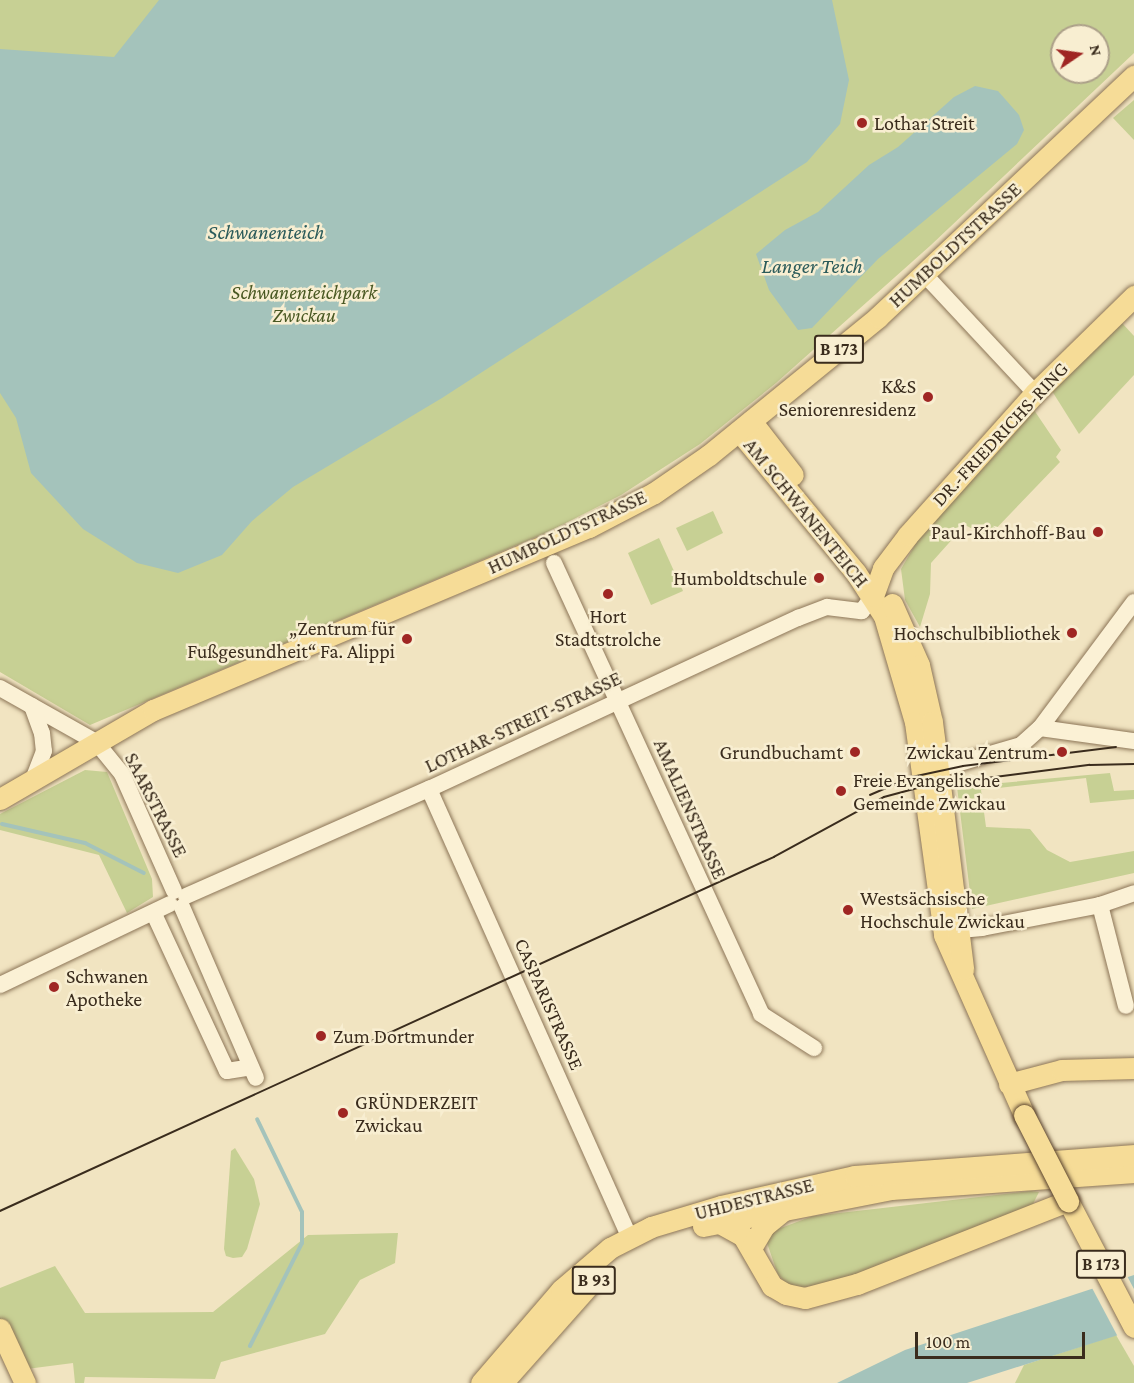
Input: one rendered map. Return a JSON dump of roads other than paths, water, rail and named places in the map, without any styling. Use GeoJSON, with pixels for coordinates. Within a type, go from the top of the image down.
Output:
{"type":"FeatureCollection","features":[{"type":"Feature","properties":{"kind":"main road","name":"HUMBOLDTSTRASSE"},"geometry":{"type":"LineString","coordinates":[[0,799],[153,710],[611,517],[714,451],[925,275],[1134,76]]}},
{"type":"Feature","properties":{"kind":"main road","name":"DR.-FRIEDRICHS-RING"},"geometry":{"type":"LineString","coordinates":[[875,589],[908,535],[1035,393],[1134,296]]}},
{"type":"Feature","properties":{"kind":"main road","name":"AM SCHWANENTEICH"},"geometry":{"type":"LineString","coordinates":[[745,426],[875,589]]}},
{"type":"Feature","properties":{"kind":"main road","name":"B 173"},"geometry":{"type":"LineString","coordinates":[[875,589],[900,619],[919,665],[939,769],[960,930],[963,978]]}},
{"type":"Feature","properties":{"kind":"main road","name":"B 173"},"geometry":{"type":"LineString","coordinates":[[875,589],[909,695],[941,915],[948,947],[1024,1115],[1134,1327]]}},
{"type":"Feature","properties":{"kind":"main road"},"geometry":{"type":"LineString","coordinates":[[1009,1084],[1062,1070],[1134,1068]]}},
{"type":"Feature","properties":{"kind":"main road","name":"UHDESTRASSE"},"geometry":{"type":"LineString","coordinates":[[481,1383],[561,1290],[594,1260],[629,1237],[721,1206],[855,1176],[1134,1155]]}},
{"type":"Feature","properties":{"kind":"main road","name":"UHDESTRASSE"},"geometry":{"type":"LineString","coordinates":[[502,1383],[578,1294],[605,1269],[645,1245],[718,1222],[857,1193],[924,1186],[1134,1172]]}},
{"type":"Feature","properties":{"kind":"main road"},"geometry":{"type":"LineString","coordinates":[[718,1222],[730,1226],[752,1248],[758,1266],[772,1286],[805,1298],[894,1270],[1068,1201]]}},
{"type":"Feature","properties":{"kind":"main road"},"geometry":{"type":"LineString","coordinates":[[752,1248],[764,1226],[788,1207]]}},
{"type":"Feature","properties":{"kind":"main road"},"geometry":{"type":"LineString","coordinates":[[0,1329],[25,1383]]}},
{"type":"Feature","properties":{"kind":"street"},"geometry":{"type":"LineString","coordinates":[[925,275],[1035,393]]}},
{"type":"Feature","properties":{"kind":"street","name":"AMALIENSTRASSE"},"geometry":{"type":"LineString","coordinates":[[554,563],[761,1014],[814,1048]]}},
{"type":"Feature","properties":{"kind":"street","name":"LOTHAR-STREIT-STRASSE"},"geometry":{"type":"LineString","coordinates":[[0,985],[154,914],[178,900],[429,789],[820,608],[862,611],[875,589]]}},
{"type":"Feature","properties":{"kind":"street"},"geometry":{"type":"LineString","coordinates":[[939,769],[999,754],[1021,745],[1040,728],[1134,603]]}},
{"type":"Feature","properties":{"kind":"street","name":"SAARSTRASSE"},"geometry":{"type":"LineString","coordinates":[[0,688],[96,742],[122,774],[253,1073],[227,1071],[154,914]]}},
{"type":"Feature","properties":{"kind":"street"},"geometry":{"type":"LineString","coordinates":[[32,706],[44,751],[32,782]]}},
{"type":"Feature","properties":{"kind":"street"},"geometry":{"type":"LineString","coordinates":[[1040,728],[1134,741]]}},
{"type":"Feature","properties":{"kind":"street","name":"CASPARISTRASSE"},"geometry":{"type":"LineString","coordinates":[[429,789],[629,1237]]}},
{"type":"Feature","properties":{"kind":"street"},"geometry":{"type":"LineString","coordinates":[[941,915],[960,930],[1100,905],[1134,893]]}},
{"type":"Feature","properties":{"kind":"street"},"geometry":{"type":"LineString","coordinates":[[1100,905],[1128,1003]]}},
{"type":"Feature","properties":{"kind":"water","name":"Schwanenteich"},"geometry":{"type":"Polygon","coordinates":[[[159,0],[832,0],[849,80],[840,124],[807,162],[442,398],[293,487],[252,521],[222,555],[178,573],[137,563],[83,529],[31,473],[16,418],[0,393],[0,49],[114,57],[159,0]]]}},
{"type":"Feature","properties":{"kind":"water","name":"Langer Teich"},"geometry":{"type":"Polygon","coordinates":[[[975,86],[998,91],[1019,115],[1024,130],[1017,144],[878,259],[812,328],[798,330],[769,290],[756,254],[785,230],[818,212],[869,165],[898,147],[954,97],[975,86]]]}},
{"type":"Feature","properties":{"kind":"water"},"geometry":{"type":"Polygon","coordinates":[[[1134,1275],[1134,1330],[967,1383],[837,1383],[905,1350],[1134,1275]]]}},
{"type":"Feature","properties":{"kind":"waterway"},"geometry":{"type":"LineString","coordinates":[[2,824],[85,843],[144,873]]}},
{"type":"Feature","properties":{"kind":"waterway"},"geometry":{"type":"LineString","coordinates":[[250,1346],[302,1243],[302,1212],[257,1119]]}},
{"type":"Feature","properties":{"kind":"tram line"},"geometry":{"type":"LineString","coordinates":[[870,795],[912,777],[963,766],[1116,747]]}},
{"type":"Feature","properties":{"kind":"tram line"},"geometry":{"type":"LineString","coordinates":[[0,1211],[774,857],[884,797],[925,786],[1090,765],[1134,764]]}},
{"type":"Feature","properties":{"kind":"place","name":"Lothar Streit"},"geometry":{"type":"Point","coordinates":[862,123]}},
{"type":"Feature","properties":{"kind":"place","name":"K&S Seniorenresidenz"},"geometry":{"type":"Point","coordinates":[928,397]}},
{"type":"Feature","properties":{"kind":"place","name":"Paul-Kirchhoff-Bau"},"geometry":{"type":"Point","coordinates":[1098,532]}},
{"type":"Feature","properties":{"kind":"place","name":"Humboldtschule"},"geometry":{"type":"Point","coordinates":[819,578]}},
{"type":"Feature","properties":{"kind":"place","name":"Hort Stadtstrolche"},"geometry":{"type":"Point","coordinates":[608,594]}},
{"type":"Feature","properties":{"kind":"place","name":"Hochschulbibliothek"},"geometry":{"type":"Point","coordinates":[1072,633]}},
{"type":"Feature","properties":{"kind":"place","name":"„Zentrum für Fußgesundheit“ Fa. Alippi"},"geometry":{"type":"Point","coordinates":[407,639]}},
{"type":"Feature","properties":{"kind":"place","name":"Grundbuchamt"},"geometry":{"type":"Point","coordinates":[855,752]}},
{"type":"Feature","properties":{"kind":"place","name":"Zwickau Zentrum"},"geometry":{"type":"Point","coordinates":[1062,752]}},
{"type":"Feature","properties":{"kind":"place","name":"Freie Evangelische Gemeinde Zwickau"},"geometry":{"type":"Point","coordinates":[841,791]}},
{"type":"Feature","properties":{"kind":"place","name":"Westsächsische Hochschule Zwickau"},"geometry":{"type":"Point","coordinates":[848,910]}},
{"type":"Feature","properties":{"kind":"place","name":"Schwanen Apotheke"},"geometry":{"type":"Point","coordinates":[54,987]}},
{"type":"Feature","properties":{"kind":"place","name":"Zum Dortmunder"},"geometry":{"type":"Point","coordinates":[321,1036]}},
{"type":"Feature","properties":{"kind":"place","name":"GRÜNDERZEIT Zwickau"},"geometry":{"type":"Point","coordinates":[343,1113]}},
{"type":"Feature","properties":{"kind":"park label","name":"Schwanenteichpark Zwickau"},"geometry":{"type":"Point","coordinates":[304,304]}}]}
